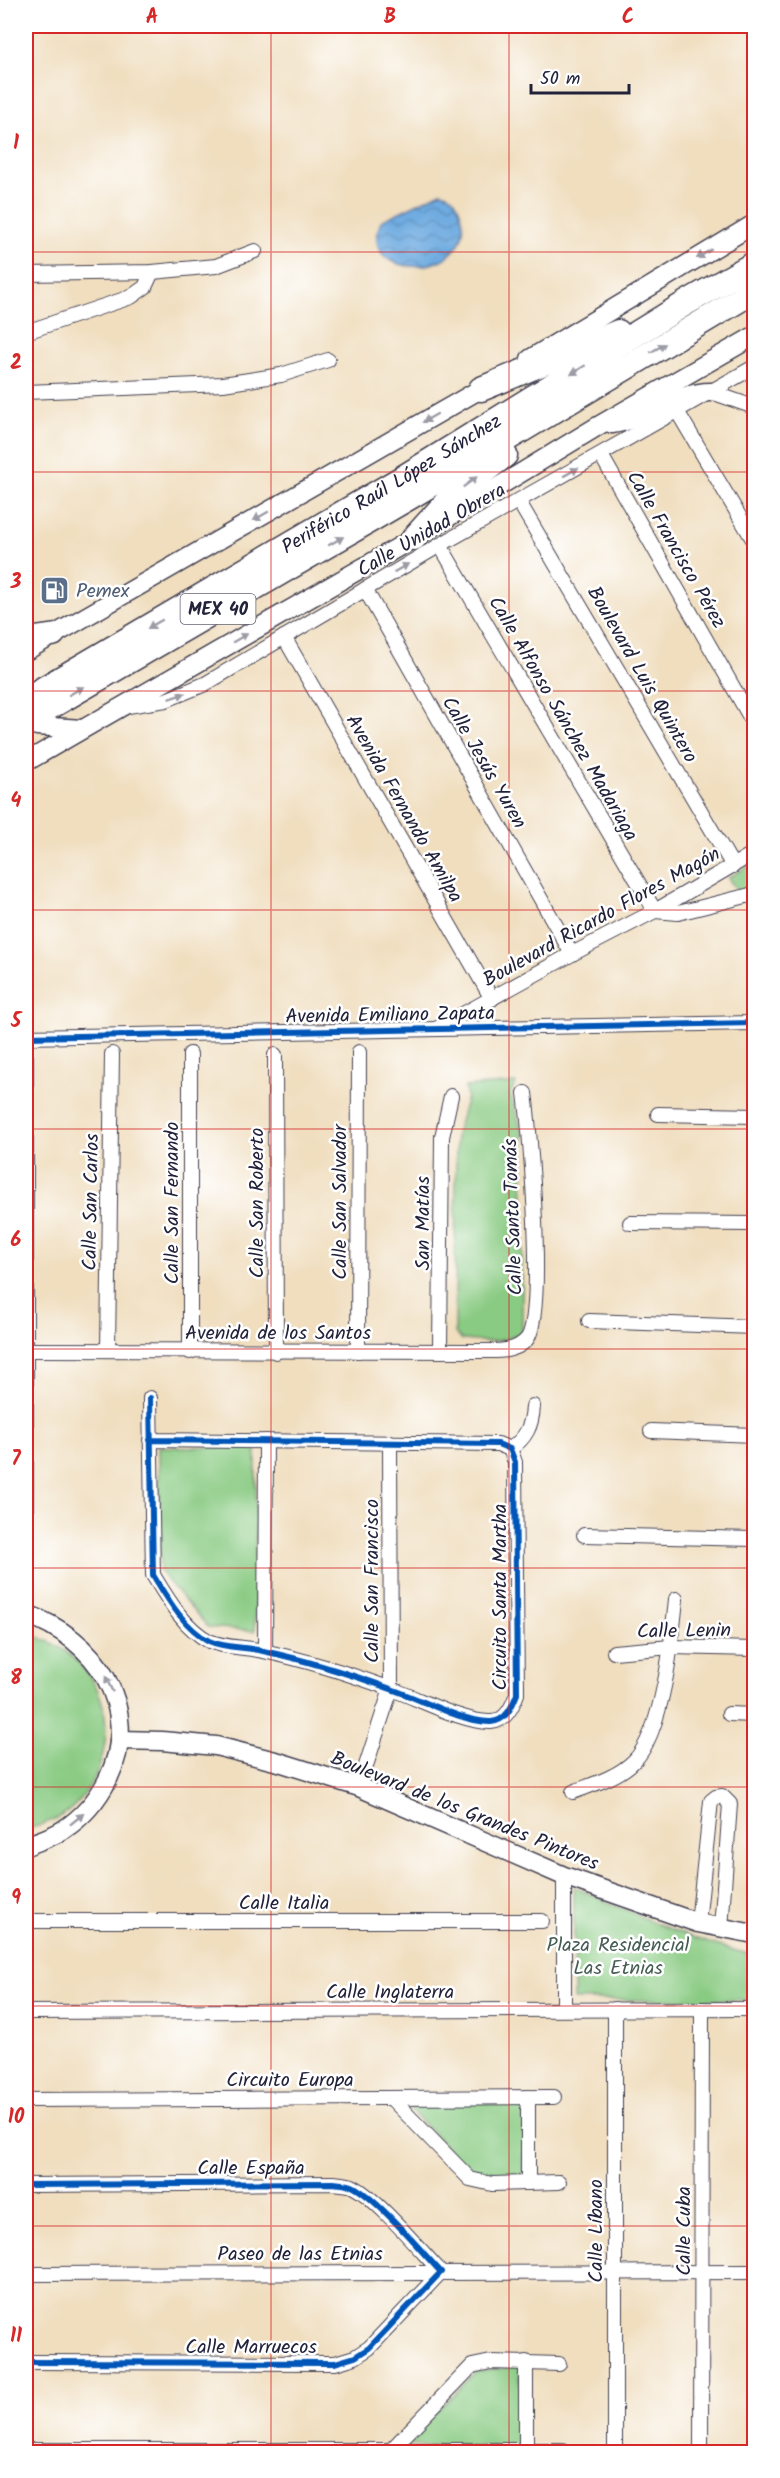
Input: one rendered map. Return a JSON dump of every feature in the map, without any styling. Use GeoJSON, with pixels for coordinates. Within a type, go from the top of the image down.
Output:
{"type":"FeatureCollection","features":[{"type":"Feature","properties":{"kind":"highway","name":"Periférico Raúl López Sánchez"},"geometry":{"type":"LineString","coordinates":[[26,721],[407,487],[686,303],[754,264]]}},
{"type":"Feature","properties":{"kind":"highway","name":"Periférico Raúl López Sánchez"},"geometry":{"type":"LineString","coordinates":[[26,699],[607,378],[754,291]]}},
{"type":"Feature","properties":{"kind":"highway"},"geometry":{"type":"LineString","coordinates":[[481,389],[686,303]]}},
{"type":"Feature","properties":{"kind":"highway"},"geometry":{"type":"LineString","coordinates":[[414,538],[452,496],[607,378]]}},
{"type":"Feature","properties":{"kind":"main road"},"geometry":{"type":"LineString","coordinates":[[26,648],[54,635],[481,389],[754,224]]}},
{"type":"Feature","properties":{"kind":"main road"},"geometry":{"type":"LineString","coordinates":[[26,762],[414,538],[598,426],[754,336]]}},
{"type":"Feature","properties":{"kind":"main road"},"geometry":{"type":"LineString","coordinates":[[598,426],[636,419],[690,393],[711,392]]}},
{"type":"Feature","properties":{"kind":"main road"},"geometry":{"type":"LineString","coordinates":[[26,721],[48,728],[82,729]]}},
{"type":"Feature","properties":{"kind":"main road"},"geometry":{"type":"LineString","coordinates":[[26,1614],[49,1623],[72,1638],[104,1674],[115,1697],[119,1718],[119,1740],[113,1767],[101,1792],[84,1813],[63,1830],[26,1845]]}},
{"type":"Feature","properties":{"kind":"main road","name":"Boulevard de los Grandes Pintores"},"geometry":{"type":"LineString","coordinates":[[119,1740],[216,1746],[279,1762],[359,1787],[564,1876],[698,1923],[754,1934]]}},
{"type":"Feature","properties":{"kind":"street"},"geometry":{"type":"LineString","coordinates":[[26,274],[152,272],[216,266],[255,251]]}},
{"type":"Feature","properties":{"kind":"street"},"geometry":{"type":"LineString","coordinates":[[26,332],[131,297],[145,287],[152,272]]}},
{"type":"Feature","properties":{"kind":"street"},"geometry":{"type":"LineString","coordinates":[[26,392],[223,384],[281,375],[328,360]]}},
{"type":"Feature","properties":{"kind":"street","name":"Calle Unidad Obrera"},"geometry":{"type":"LineString","coordinates":[[120,708],[166,700],[205,684],[440,545],[754,367]]}},
{"type":"Feature","properties":{"kind":"street"},"geometry":{"type":"LineString","coordinates":[[740,375],[754,381]]}},
{"type":"Feature","properties":{"kind":"street"},"geometry":{"type":"LineString","coordinates":[[711,392],[754,407]]}},
{"type":"Feature","properties":{"kind":"street"},"geometry":{"type":"LineString","coordinates":[[677,411],[754,541]]}},
{"type":"Feature","properties":{"kind":"street","name":"Calle Francisco Pérez"},"geometry":{"type":"LineString","coordinates":[[601,455],[754,724]]}},
{"type":"Feature","properties":{"kind":"street","name":"Boulevard Luis Quintero"},"geometry":{"type":"LineString","coordinates":[[519,502],[733,866]]}},
{"type":"Feature","properties":{"kind":"street","name":"Calle Alfonso Sánchez Madariaga"},"geometry":{"type":"LineString","coordinates":[[440,545],[655,911]]}},
{"type":"Feature","properties":{"kind":"street","name":"Calle Jesús Yuren"},"geometry":{"type":"LineString","coordinates":[[365,589],[572,954]]}},
{"type":"Feature","properties":{"kind":"street","name":"Avenida Fernando Amilpa"},"geometry":{"type":"LineString","coordinates":[[284,637],[492,999]]}},
{"type":"Feature","properties":{"kind":"street","name":"Boulevard Ricardo Flores Magón"},"geometry":{"type":"LineString","coordinates":[[434,1030],[655,911],[754,853]]}},
{"type":"Feature","properties":{"kind":"street"},"geometry":{"type":"LineString","coordinates":[[655,911],[678,913],[754,894]]}},
{"type":"Feature","properties":{"kind":"street","name":"Avenida Emiliano Zapata"},"geometry":{"type":"LineString","coordinates":[[26,1037],[754,1023]]}},
{"type":"Feature","properties":{"kind":"street","name":"Calle San Salvador"},"geometry":{"type":"LineString","coordinates":[[358,1351],[359,1052]]}},
{"type":"Feature","properties":{"kind":"street","name":"Calle San Carlos"},"geometry":{"type":"LineString","coordinates":[[108,1350],[112,1054]]}},
{"type":"Feature","properties":{"kind":"street","name":"Calle San Fernando"},"geometry":{"type":"LineString","coordinates":[[190,1054],[190,1352]]}},
{"type":"Feature","properties":{"kind":"street","name":"Calle San Roberto"},"geometry":{"type":"LineString","coordinates":[[275,1055],[276,1352]]}},
{"type":"Feature","properties":{"kind":"street"},"geometry":{"type":"LineString","coordinates":[[26,1057],[26,1614]]}},
{"type":"Feature","properties":{"kind":"street","name":"Calle Santo Tomás"},"geometry":{"type":"LineString","coordinates":[[525,1093],[532,1152],[535,1209],[534,1320],[527,1339]]}},
{"type":"Feature","properties":{"kind":"street","name":"San Matías"},"geometry":{"type":"LineString","coordinates":[[440,1351],[441,1137],[451,1095]]}},
{"type":"Feature","properties":{"kind":"street"},"geometry":{"type":"LineString","coordinates":[[658,1114],[754,1116]]}},
{"type":"Feature","properties":{"kind":"street"},"geometry":{"type":"LineString","coordinates":[[630,1223],[754,1224]]}},
{"type":"Feature","properties":{"kind":"street"},"geometry":{"type":"LineString","coordinates":[[589,1321],[754,1327]]}},
{"type":"Feature","properties":{"kind":"street","name":"Avenida de los Santos"},"geometry":{"type":"LineString","coordinates":[[26,1350],[190,1352],[507,1350],[519,1346],[527,1339]]}},
{"type":"Feature","properties":{"kind":"street","name":"Circuito Santa Martha"},"geometry":{"type":"LineString","coordinates":[[150,1398],[153,1575],[178,1612],[194,1630],[211,1642],[265,1651],[391,1689],[478,1722],[495,1722],[511,1712],[517,1694],[515,1462],[510,1449]]}},
{"type":"Feature","properties":{"kind":"street"},"geometry":{"type":"LineString","coordinates":[[150,1440],[498,1444],[510,1449],[520,1442],[528,1431],[532,1419],[532,1406]]}},
{"type":"Feature","properties":{"kind":"street"},"geometry":{"type":"LineString","coordinates":[[651,1431],[754,1435]]}},
{"type":"Feature","properties":{"kind":"street"},"geometry":{"type":"LineString","coordinates":[[265,1651],[266,1441]]}},
{"type":"Feature","properties":{"kind":"street","name":"Calle San Francisco"},"geometry":{"type":"LineString","coordinates":[[359,1787],[391,1689],[390,1442]]}},
{"type":"Feature","properties":{"kind":"street"},"geometry":{"type":"LineString","coordinates":[[584,1535],[754,1539]]}},
{"type":"Feature","properties":{"kind":"street"},"geometry":{"type":"LineString","coordinates":[[573,1792],[613,1777],[634,1761],[648,1743],[656,1722],[671,1647],[676,1599]]}},
{"type":"Feature","properties":{"kind":"street","name":"Calle Lenin"},"geometry":{"type":"LineString","coordinates":[[614,1652],[671,1647],[754,1649]]}},
{"type":"Feature","properties":{"kind":"street"},"geometry":{"type":"LineString","coordinates":[[729,1714],[754,1715]]}},
{"type":"Feature","properties":{"kind":"street"},"geometry":{"type":"LineString","coordinates":[[698,1923],[711,1801],[722,1796],[730,1804],[722,1929]]}},
{"type":"Feature","properties":{"kind":"street"},"geometry":{"type":"LineString","coordinates":[[564,1876],[564,2009]]}},
{"type":"Feature","properties":{"kind":"street","name":"Calle Italia"},"geometry":{"type":"LineString","coordinates":[[26,1921],[542,1921]]}},
{"type":"Feature","properties":{"kind":"street","name":"Calle Líbano"},"geometry":{"type":"LineString","coordinates":[[615,2009],[615,2452]]}},
{"type":"Feature","properties":{"kind":"street","name":"Calle Cuba"},"geometry":{"type":"LineString","coordinates":[[701,2452],[702,2009]]}},
{"type":"Feature","properties":{"kind":"street","name":"Calle Inglaterra"},"geometry":{"type":"LineString","coordinates":[[26,2012],[754,2009]]}},
{"type":"Feature","properties":{"kind":"street"},"geometry":{"type":"LineString","coordinates":[[528,2097],[528,2183]]}},
{"type":"Feature","properties":{"kind":"street","name":"Circuito Europa"},"geometry":{"type":"LineString","coordinates":[[26,2100],[554,2097]]}},
{"type":"Feature","properties":{"kind":"street"},"geometry":{"type":"LineString","coordinates":[[391,2098],[470,2179],[481,2183],[560,2182]]}},
{"type":"Feature","properties":{"kind":"street","name":"Calle España"},"geometry":{"type":"LineString","coordinates":[[26,2185],[333,2183],[351,2186],[382,2212],[441,2272]]}},
{"type":"Feature","properties":{"kind":"street","name":"Calle Marruecos"},"geometry":{"type":"LineString","coordinates":[[26,2362],[335,2363],[355,2357],[369,2348],[441,2272]]}},
{"type":"Feature","properties":{"kind":"street","name":"Paseo de las Etnias"},"geometry":{"type":"LineString","coordinates":[[26,2274],[754,2272]]}},
{"type":"Feature","properties":{"kind":"street"},"geometry":{"type":"LineString","coordinates":[[390,2451],[472,2366],[491,2362],[559,2364]]}},
{"type":"Feature","properties":{"kind":"street"},"geometry":{"type":"LineString","coordinates":[[526,2362],[526,2450]]}},
{"type":"Feature","properties":{"kind":"street"},"geometry":{"type":"LineString","coordinates":[[26,2450],[563,2450]]}},
{"type":"Feature","properties":{"kind":"green space"},"geometry":{"type":"Polygon","coordinates":[[[754,862],[754,890],[740,895],[728,878],[754,862]]]}},
{"type":"Feature","properties":{"kind":"green space"},"geometry":{"type":"Polygon","coordinates":[[[516,1083],[510,1094],[523,1134],[522,1331],[501,1340],[462,1340],[455,1333],[456,1135],[467,1097],[465,1087],[516,1083]]]}},
{"type":"Feature","properties":{"kind":"green space"},"geometry":{"type":"Polygon","coordinates":[[[159,1447],[256,1447],[255,1631],[208,1627],[160,1572],[159,1447]]]}},
{"type":"Feature","properties":{"kind":"green space"},"geometry":{"type":"Polygon","coordinates":[[[26,1632],[64,1650],[81,1665],[91,1678],[103,1706],[105,1738],[98,1769],[82,1797],[61,1816],[26,1830],[26,1632]]]}},
{"type":"Feature","properties":{"kind":"green space","name":"Plaza Residencial Las Etnias"},"geometry":{"type":"Polygon","coordinates":[[[574,1887],[685,1935],[754,1955],[754,2000],[574,2000],[574,1887]]]}},
{"type":"Feature","properties":{"kind":"green space"},"geometry":{"type":"Polygon","coordinates":[[[524,2101],[523,2179],[476,2178],[402,2102],[524,2101]]]}},
{"type":"Feature","properties":{"kind":"green space"},"geometry":{"type":"Polygon","coordinates":[[[520,2366],[522,2447],[403,2445],[477,2371],[520,2366]]]}},
{"type":"Feature","properties":{"kind":"water"},"geometry":{"type":"Polygon","coordinates":[[[441,192],[454,200],[461,214],[463,233],[457,247],[446,258],[431,264],[415,266],[400,264],[387,258],[377,242],[381,221],[441,192]]]}},
{"type":"Feature","properties":{"kind":"cycle path"},"geometry":{"type":"LineString","coordinates":[[26,1037],[754,1023]]}},
{"type":"Feature","properties":{"kind":"cycle path"},"geometry":{"type":"LineString","coordinates":[[150,1398],[153,1575],[177,1612],[192,1628],[215,1643],[263,1651],[328,1668],[391,1689],[468,1719],[491,1722],[501,1719],[508,1712],[517,1694],[515,1462],[510,1449],[498,1444],[150,1440]]}},
{"type":"Feature","properties":{"kind":"cycle path"},"geometry":{"type":"LineString","coordinates":[[26,2185],[333,2183],[348,2185],[374,2201],[441,2272],[369,2348],[355,2357],[335,2363],[26,2362]]}},
{"type":"Feature","properties":{"kind":"place","name":"Pemex"},"geometry":{"type":"Point","coordinates":[55,590]}}]}
